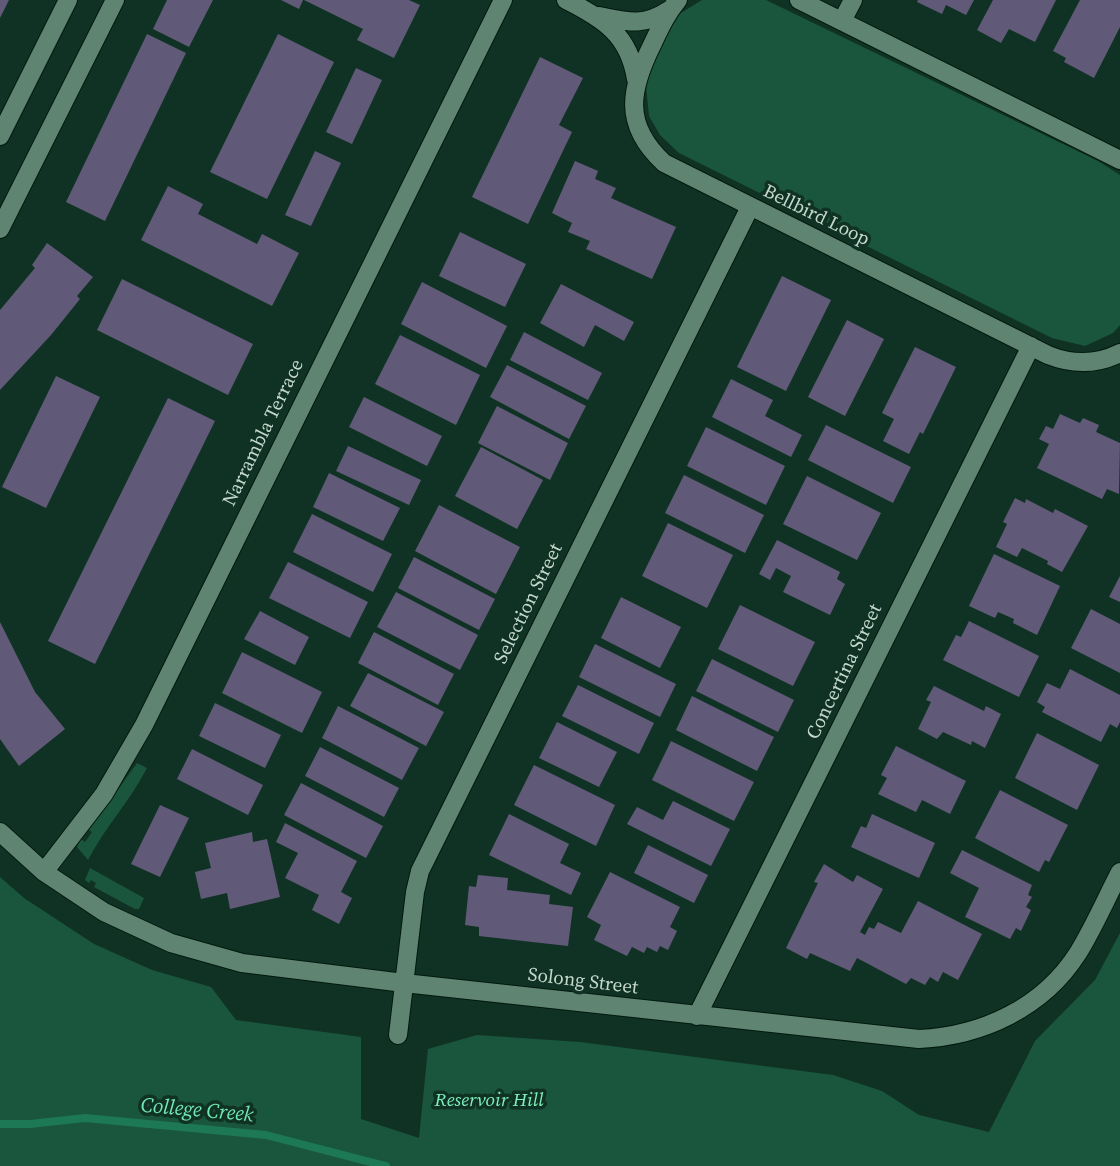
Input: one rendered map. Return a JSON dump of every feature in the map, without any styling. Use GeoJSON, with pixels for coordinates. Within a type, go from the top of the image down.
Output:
{"type":"FeatureCollection","features":[{"type":"Feature","properties":{"kind":"street"},"geometry":{"type":"LineString","coordinates":[[0,136],[68,0]]}},
{"type":"Feature","properties":{"kind":"street"},"geometry":{"type":"LineString","coordinates":[[0,229],[115,0]]}},
{"type":"Feature","properties":{"kind":"street","name":"Narrambla Terrace"},"geometry":{"type":"LineString","coordinates":[[44,872],[104,794],[144,725],[503,0]]}},
{"type":"Feature","properties":{"kind":"street"},"geometry":{"type":"LineString","coordinates":[[566,0],[596,15],[634,22],[653,20],[674,4]]}},
{"type":"Feature","properties":{"kind":"street"},"geometry":{"type":"LineString","coordinates":[[799,0],[1120,160]]}},
{"type":"Feature","properties":{"kind":"street"},"geometry":{"type":"LineString","coordinates":[[842,21],[853,0]]}},
{"type":"Feature","properties":{"kind":"street","name":"Bellbird Loop"},"geometry":{"type":"LineString","coordinates":[[674,4],[636,79],[634,92],[635,119],[639,132],[654,154],[676,170],[1060,360],[1073,363],[1100,361],[1120,353]]}},
{"type":"Feature","properties":{"kind":"street"},"geometry":{"type":"LineString","coordinates":[[596,15],[623,41],[633,61],[636,79]]}},
{"type":"Feature","properties":{"kind":"street","name":"Selection Street"},"geometry":{"type":"LineString","coordinates":[[398,1035],[415,892],[425,860],[750,207]]}},
{"type":"Feature","properties":{"kind":"street","name":"Concertina Street"},"geometry":{"type":"LineString","coordinates":[[697,1016],[1031,346]]}},
{"type":"Feature","properties":{"kind":"street","name":"Solong Street"},"geometry":{"type":"LineString","coordinates":[[0,832],[44,872],[76,895],[137,929],[206,955],[278,969],[919,1039],[942,1038],[982,1028],[1029,1004],[1063,972],[1089,933],[1120,872]]}},
{"type":"Feature","properties":{"kind":"green space"},"geometry":{"type":"Polygon","coordinates":[[[702,0],[766,0],[1098,161],[1120,175],[1120,325],[1113,333],[1085,346],[1052,338],[679,153],[660,135],[649,116],[645,75],[671,19],[702,0]]]}},
{"type":"Feature","properties":{"kind":"green space"},"geometry":{"type":"Polygon","coordinates":[[[137,763],[147,768],[88,860],[77,847],[81,839],[85,842],[92,832],[89,830],[137,763]]]}},
{"type":"Feature","properties":{"kind":"green space"},"geometry":{"type":"Polygon","coordinates":[[[90,868],[144,898],[139,909],[94,887],[96,883],[91,880],[89,883],[85,880],[90,868]]]}},
{"type":"Feature","properties":{"kind":"green space","name":"Reservoir Hill"},"geometry":{"type":"Polygon","coordinates":[[[0,877],[24,898],[94,944],[152,970],[211,987],[236,1020],[361,1037],[361,1119],[419,1138],[428,1049],[477,1035],[580,1042],[833,1075],[882,1091],[919,1115],[989,1132],[1035,1041],[1095,980],[1120,933],[1120,1166],[0,1166],[0,877]]]}},
{"type":"Feature","properties":{"kind":"building"},"geometry":{"type":"Polygon","coordinates":[[[0,0],[9,0],[0,18],[0,0]]]}},
{"type":"Feature","properties":{"kind":"building"},"geometry":{"type":"Polygon","coordinates":[[[167,0],[213,0],[189,47],[153,29],[167,0]]]}},
{"type":"Feature","properties":{"kind":"building"},"geometry":{"type":"Polygon","coordinates":[[[281,0],[303,0],[299,9],[281,0]]]}},
{"type":"Feature","properties":{"kind":"building"},"geometry":{"type":"Polygon","coordinates":[[[304,0],[409,0],[420,5],[394,58],[357,40],[363,29],[304,0]]]}},
{"type":"Feature","properties":{"kind":"building"},"geometry":{"type":"Polygon","coordinates":[[[974,0],[966,15],[946,5],[942,14],[917,2],[974,0]]]}},
{"type":"Feature","properties":{"kind":"building"},"geometry":{"type":"Polygon","coordinates":[[[993,0],[1056,0],[1035,42],[1009,29],[1001,43],[977,30],[993,0]]]}},
{"type":"Feature","properties":{"kind":"building"},"geometry":{"type":"Polygon","coordinates":[[[1080,0],[1120,0],[1120,27],[1094,78],[1064,62],[1066,58],[1053,51],[1080,0]]]}},
{"type":"Feature","properties":{"kind":"building"},"geometry":{"type":"Polygon","coordinates":[[[147,34],[186,53],[105,221],[66,202],[147,34]]]}},
{"type":"Feature","properties":{"kind":"building"},"geometry":{"type":"Polygon","coordinates":[[[278,34],[334,62],[267,199],[210,172],[278,34]]]}},
{"type":"Feature","properties":{"kind":"building"},"geometry":{"type":"Polygon","coordinates":[[[540,57],[583,78],[559,125],[572,132],[528,224],[472,197],[540,57]]]}},
{"type":"Feature","properties":{"kind":"building"},"geometry":{"type":"Polygon","coordinates":[[[356,68],[382,80],[352,144],[326,132],[356,68]]]}},
{"type":"Feature","properties":{"kind":"building"},"geometry":{"type":"Polygon","coordinates":[[[315,151],[341,163],[311,226],[285,215],[315,151]]]}},
{"type":"Feature","properties":{"kind":"building"},"geometry":{"type":"Polygon","coordinates":[[[575,161],[598,171],[595,179],[616,188],[611,198],[676,227],[652,279],[586,249],[590,241],[568,232],[572,223],[552,213],[575,161]]]}},
{"type":"Feature","properties":{"kind":"building"},"geometry":{"type":"Polygon","coordinates":[[[168,186],[203,204],[198,214],[257,244],[262,234],[299,253],[272,306],[141,240],[168,186]]]}},
{"type":"Feature","properties":{"kind":"building"},"geometry":{"type":"Polygon","coordinates":[[[460,232],[526,264],[505,307],[439,276],[460,232]]]}},
{"type":"Feature","properties":{"kind":"building"},"geometry":{"type":"Polygon","coordinates":[[[47,243],[93,277],[77,296],[80,299],[51,335],[0,390],[0,310],[35,268],[32,265],[47,243]]]}},
{"type":"Feature","properties":{"kind":"building"},"geometry":{"type":"Polygon","coordinates":[[[782,276],[831,300],[786,391],[737,367],[782,276]]]}},
{"type":"Feature","properties":{"kind":"building"},"geometry":{"type":"Polygon","coordinates":[[[122,279],[253,344],[228,395],[97,330],[122,279]]]}},
{"type":"Feature","properties":{"kind":"building"},"geometry":{"type":"Polygon","coordinates":[[[422,282],[507,326],[486,368],[401,324],[422,282]]]}},
{"type":"Feature","properties":{"kind":"building"},"geometry":{"type":"Polygon","coordinates":[[[561,284],[634,322],[624,341],[595,325],[584,347],[540,323],[561,284]]]}},
{"type":"Feature","properties":{"kind":"building"},"geometry":{"type":"Polygon","coordinates":[[[847,320],[884,339],[845,416],[808,397],[847,320]]]}},
{"type":"Feature","properties":{"kind":"building"},"geometry":{"type":"Polygon","coordinates":[[[524,332],[602,373],[588,400],[510,360],[524,332]]]}},
{"type":"Feature","properties":{"kind":"building"},"geometry":{"type":"Polygon","coordinates":[[[400,335],[480,375],[456,425],[375,384],[400,335]]]}},
{"type":"Feature","properties":{"kind":"building"},"geometry":{"type":"Polygon","coordinates":[[[915,347],[956,367],[923,434],[920,432],[909,454],[883,441],[894,419],[882,413],[915,347]]]}},
{"type":"Feature","properties":{"kind":"building"},"geometry":{"type":"Polygon","coordinates":[[[507,365],[586,406],[569,439],[490,397],[507,365]]]}},
{"type":"Feature","properties":{"kind":"building"},"geometry":{"type":"Polygon","coordinates":[[[56,376],[100,397],[46,508],[2,487],[56,376]]]}},
{"type":"Feature","properties":{"kind":"building"},"geometry":{"type":"Polygon","coordinates":[[[731,379],[773,400],[765,416],[802,435],[791,457],[712,417],[731,379]]]}},
{"type":"Feature","properties":{"kind":"building"},"geometry":{"type":"Polygon","coordinates":[[[364,397],[442,436],[427,466],[349,427],[364,397]]]}},
{"type":"Feature","properties":{"kind":"building"},"geometry":{"type":"Polygon","coordinates":[[[168,398],[215,421],[95,664],[48,641],[168,398]]]}},
{"type":"Feature","properties":{"kind":"building"},"geometry":{"type":"Polygon","coordinates":[[[497,406],[568,443],[550,480],[478,443],[497,406]]]}},
{"type":"Feature","properties":{"kind":"building"},"geometry":{"type":"Polygon","coordinates":[[[1060,414],[1080,423],[1083,418],[1099,425],[1096,432],[1120,443],[1119,494],[1107,489],[1102,499],[1037,468],[1049,444],[1039,439],[1046,426],[1053,429],[1060,414]]]}},
{"type":"Feature","properties":{"kind":"building"},"geometry":{"type":"Polygon","coordinates":[[[826,425],[911,467],[893,503],[808,460],[826,425]]]}},
{"type":"Feature","properties":{"kind":"building"},"geometry":{"type":"Polygon","coordinates":[[[706,427],[785,466],[766,505],[687,466],[706,427]]]}},
{"type":"Feature","properties":{"kind":"building"},"geometry":{"type":"Polygon","coordinates":[[[348,446],[421,480],[409,505],[336,471],[348,446]]]}},
{"type":"Feature","properties":{"kind":"building"},"geometry":{"type":"Polygon","coordinates":[[[481,447],[543,480],[517,529],[455,496],[481,447]]]}},
{"type":"Feature","properties":{"kind":"building"},"geometry":{"type":"Polygon","coordinates":[[[329,473],[400,508],[383,541],[313,507],[329,473]]]}},
{"type":"Feature","properties":{"kind":"building"},"geometry":{"type":"Polygon","coordinates":[[[684,475],[764,515],[745,553],[665,513],[684,475]]]}},
{"type":"Feature","properties":{"kind":"building"},"geometry":{"type":"Polygon","coordinates":[[[807,476],[881,513],[857,560],[783,524],[807,476]]]}},
{"type":"Feature","properties":{"kind":"building"},"geometry":{"type":"Polygon","coordinates":[[[1015,498],[1025,503],[1026,499],[1053,513],[1055,509],[1088,526],[1062,572],[1047,564],[1048,561],[1022,548],[1017,557],[996,547],[1007,524],[1003,522],[1015,498]]]}},
{"type":"Feature","properties":{"kind":"building"},"geometry":{"type":"Polygon","coordinates":[[[439,505],[520,547],[496,594],[415,551],[439,505]]]}},
{"type":"Feature","properties":{"kind":"building"},"geometry":{"type":"Polygon","coordinates":[[[312,514],[392,554],[373,592],[293,552],[312,514]]]}},
{"type":"Feature","properties":{"kind":"building"},"geometry":{"type":"Polygon","coordinates":[[[668,523],[733,555],[707,608],[642,576],[668,523]]]}},
{"type":"Feature","properties":{"kind":"building"},"geometry":{"type":"Polygon","coordinates":[[[777,540],[840,572],[837,579],[845,584],[830,615],[783,592],[791,576],[776,568],[770,580],[759,574],[777,540]]]}},
{"type":"Feature","properties":{"kind":"building"},"geometry":{"type":"Polygon","coordinates":[[[994,554],[1060,586],[1037,635],[998,612],[995,618],[969,606],[994,554]]]}},
{"type":"Feature","properties":{"kind":"building"},"geometry":{"type":"Polygon","coordinates":[[[414,557],[495,599],[479,630],[398,588],[414,557]]]}},
{"type":"Feature","properties":{"kind":"building"},"geometry":{"type":"Polygon","coordinates":[[[288,562],[368,602],[350,638],[269,598],[288,562]]]}},
{"type":"Feature","properties":{"kind":"building"},"geometry":{"type":"Polygon","coordinates":[[[1120,576],[1120,602],[1109,597],[1120,576]]]}},
{"type":"Feature","properties":{"kind":"building"},"geometry":{"type":"Polygon","coordinates":[[[396,592],[478,635],[460,670],[377,627],[396,592]]]}},
{"type":"Feature","properties":{"kind":"building"},"geometry":{"type":"Polygon","coordinates":[[[621,597],[681,627],[660,668],[601,638],[621,597]]]}},
{"type":"Feature","properties":{"kind":"building"},"geometry":{"type":"Polygon","coordinates":[[[740,605],[815,642],[793,686],[718,649],[740,605]]]}},
{"type":"Feature","properties":{"kind":"building"},"geometry":{"type":"Polygon","coordinates":[[[1091,609],[1120,624],[1120,673],[1071,648],[1091,609]]]}},
{"type":"Feature","properties":{"kind":"building"},"geometry":{"type":"Polygon","coordinates":[[[260,611],[309,637],[295,665],[244,639],[260,611]]]}},
{"type":"Feature","properties":{"kind":"building"},"geometry":{"type":"Polygon","coordinates":[[[969,621],[1039,656],[1019,697],[943,660],[956,635],[961,637],[969,621]]]}},
{"type":"Feature","properties":{"kind":"building"},"geometry":{"type":"Polygon","coordinates":[[[0,622],[35,692],[65,729],[19,766],[0,739],[0,622]]]}},
{"type":"Feature","properties":{"kind":"building"},"geometry":{"type":"Polygon","coordinates":[[[374,632],[454,674],[438,705],[358,663],[374,632]]]}},
{"type":"Feature","properties":{"kind":"building"},"geometry":{"type":"Polygon","coordinates":[[[595,644],[676,684],[660,717],[579,677],[595,644]]]}},
{"type":"Feature","properties":{"kind":"building"},"geometry":{"type":"Polygon","coordinates":[[[242,652],[322,692],[302,733],[222,693],[242,652]]]}},
{"type":"Feature","properties":{"kind":"building"},"geometry":{"type":"Polygon","coordinates":[[[712,659],[794,700],[778,732],[696,691],[712,659]]]}},
{"type":"Feature","properties":{"kind":"building"},"geometry":{"type":"Polygon","coordinates":[[[1070,669],[1120,695],[1120,722],[1117,728],[1110,724],[1101,742],[1042,712],[1045,707],[1037,702],[1047,683],[1060,689],[1070,669]]]}},
{"type":"Feature","properties":{"kind":"building"},"geometry":{"type":"Polygon","coordinates":[[[368,673],[444,712],[426,746],[350,706],[368,673]]]}},
{"type":"Feature","properties":{"kind":"building"},"geometry":{"type":"Polygon","coordinates":[[[578,685],[654,723],[639,754],[562,716],[578,685]]]}},
{"type":"Feature","properties":{"kind":"building"},"geometry":{"type":"Polygon","coordinates":[[[934,686],[984,711],[986,706],[1001,714],[985,748],[972,741],[971,745],[943,732],[937,739],[918,729],[931,702],[926,700],[934,686]]]}},
{"type":"Feature","properties":{"kind":"building"},"geometry":{"type":"Polygon","coordinates":[[[692,696],[774,737],[757,771],[676,730],[692,696]]]}},
{"type":"Feature","properties":{"kind":"building"},"geometry":{"type":"Polygon","coordinates":[[[215,703],[281,735],[265,768],[199,736],[215,703]]]}},
{"type":"Feature","properties":{"kind":"building"},"geometry":{"type":"Polygon","coordinates":[[[338,706],[419,748],[402,780],[322,738],[338,706]]]}},
{"type":"Feature","properties":{"kind":"building"},"geometry":{"type":"Polygon","coordinates":[[[557,722],[617,752],[599,787],[539,758],[557,722]]]}},
{"type":"Feature","properties":{"kind":"building"},"geometry":{"type":"Polygon","coordinates":[[[1037,733],[1099,765],[1077,810],[1015,778],[1037,733]]]}},
{"type":"Feature","properties":{"kind":"building"},"geometry":{"type":"Polygon","coordinates":[[[671,741],[754,782],[734,821],[652,780],[671,741]]]}},
{"type":"Feature","properties":{"kind":"building"},"geometry":{"type":"Polygon","coordinates":[[[896,746],[966,781],[950,814],[922,800],[916,812],[878,794],[887,778],[881,775],[896,746]]]}},
{"type":"Feature","properties":{"kind":"building"},"geometry":{"type":"Polygon","coordinates":[[[320,747],[399,788],[384,817],[305,776],[320,747]]]}},
{"type":"Feature","properties":{"kind":"building"},"geometry":{"type":"Polygon","coordinates":[[[192,749],[263,785],[248,815],[177,779],[192,749]]]}},
{"type":"Feature","properties":{"kind":"building"},"geometry":{"type":"Polygon","coordinates":[[[534,765],[615,805],[596,846],[514,805],[534,765]]]}},
{"type":"Feature","properties":{"kind":"building"},"geometry":{"type":"Polygon","coordinates":[[[301,783],[383,826],[366,858],[284,815],[301,783]]]}},
{"type":"Feature","properties":{"kind":"building"},"geometry":{"type":"Polygon","coordinates":[[[1000,790],[1068,825],[1049,862],[1045,860],[1039,872],[975,838],[1000,790]]]}},
{"type":"Feature","properties":{"kind":"building"},"geometry":{"type":"Polygon","coordinates":[[[673,801],[730,829],[711,866],[627,824],[637,807],[663,820],[673,801]]]}},
{"type":"Feature","properties":{"kind":"building"},"geometry":{"type":"Polygon","coordinates":[[[160,805],[189,818],[160,877],[131,864],[160,805]]]}},
{"type":"Feature","properties":{"kind":"building"},"geometry":{"type":"Polygon","coordinates":[[[509,814],[569,844],[560,863],[581,873],[571,895],[489,855],[509,814]]]}},
{"type":"Feature","properties":{"kind":"building"},"geometry":{"type":"Polygon","coordinates":[[[872,814],[935,843],[919,878],[851,847],[861,826],[866,828],[872,814]]]}},
{"type":"Feature","properties":{"kind":"building"},"geometry":{"type":"Polygon","coordinates":[[[285,823],[357,861],[341,892],[352,898],[339,924],[312,910],[319,895],[285,878],[298,853],[276,842],[285,823]]]}},
{"type":"Feature","properties":{"kind":"building"},"geometry":{"type":"Polygon","coordinates":[[[252,832],[253,842],[267,839],[280,897],[230,909],[227,893],[201,899],[195,872],[211,868],[205,843],[252,832]]]}},
{"type":"Feature","properties":{"kind":"building"},"geometry":{"type":"Polygon","coordinates":[[[648,845],[708,875],[694,903],[634,873],[648,845]]]}},
{"type":"Feature","properties":{"kind":"building"},"geometry":{"type":"Polygon","coordinates":[[[962,850],[1032,885],[1028,895],[1032,897],[1026,907],[1031,910],[1021,931],[1016,928],[1010,939],[965,917],[979,888],[950,873],[962,850]]]}},
{"type":"Feature","properties":{"kind":"building"},"geometry":{"type":"Polygon","coordinates":[[[824,864],[853,882],[857,875],[883,889],[860,932],[865,935],[869,927],[874,929],[878,922],[901,933],[918,901],[982,934],[958,980],[943,972],[938,982],[930,977],[925,985],[911,978],[906,984],[857,958],[850,971],[810,953],[807,959],[786,948],[818,883],[814,882],[824,864]]]}},
{"type":"Feature","properties":{"kind":"building"},"geometry":{"type":"Polygon","coordinates":[[[610,872],[680,907],[670,927],[677,931],[668,950],[660,946],[657,952],[647,947],[644,953],[632,947],[627,956],[594,940],[601,925],[587,917],[610,872]]]}},
{"type":"Feature","properties":{"kind":"building"},"geometry":{"type":"Polygon","coordinates":[[[478,875],[508,878],[507,890],[550,895],[549,904],[573,907],[568,946],[479,936],[479,927],[465,925],[469,886],[476,887],[478,875]]]}},
{"type":"Feature","properties":{"kind":"waterway","name":"College Creek"},"geometry":{"type":"LineString","coordinates":[[0,1124],[30,1124],[85,1118],[266,1135],[386,1166]]}}]}
